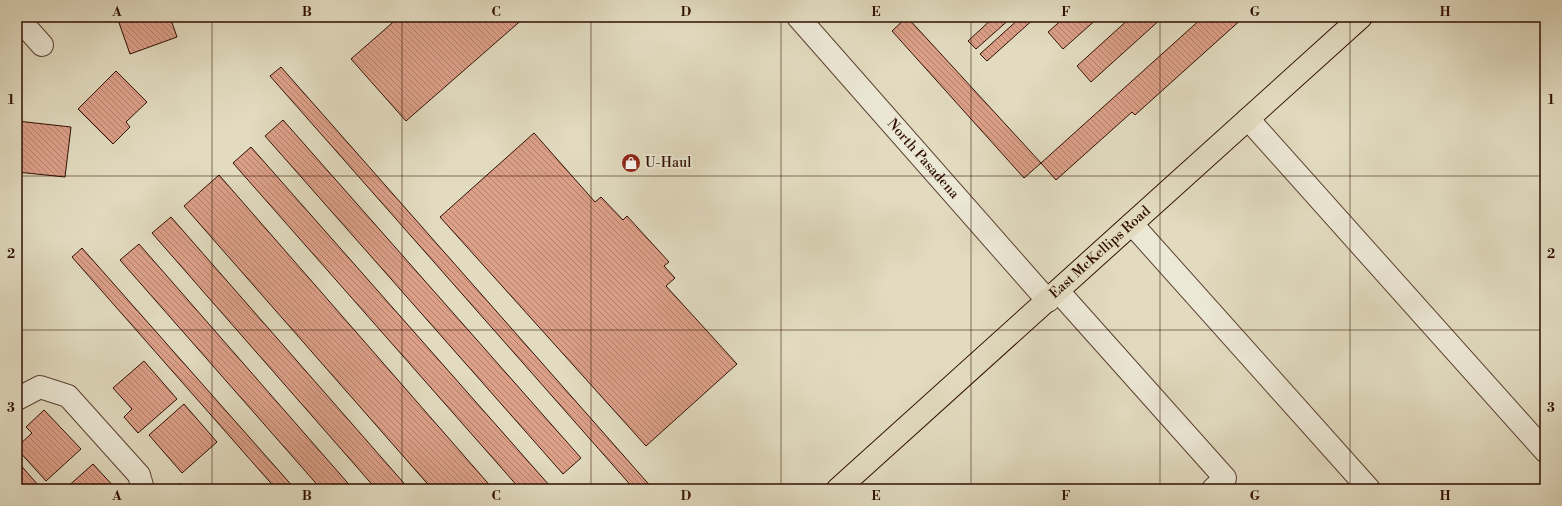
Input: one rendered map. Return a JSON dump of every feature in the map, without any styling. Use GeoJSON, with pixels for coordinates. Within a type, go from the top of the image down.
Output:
{"type":"FeatureCollection","features":[{"type":"Feature","properties":{"kind":"main road","name":"East McKellips Road"},"geometry":{"type":"LineString","coordinates":[[838,489],[1361,17]]}},
{"type":"Feature","properties":{"kind":"street"},"geometry":{"type":"LineString","coordinates":[[17,17],[42,45]]}},
{"type":"Feature","properties":{"kind":"street","name":"North Pasadena"},"geometry":{"type":"LineString","coordinates":[[798,17],[1224,485]]}},
{"type":"Feature","properties":{"kind":"street"},"geometry":{"type":"LineString","coordinates":[[1248,119],[1545,451]]}},
{"type":"Feature","properties":{"kind":"street"},"geometry":{"type":"LineString","coordinates":[[1132,224],[1369,489]]}},
{"type":"Feature","properties":{"kind":"street"},"geometry":{"type":"LineString","coordinates":[[17,398],[40,387],[68,396],[139,475],[143,489]]}},
{"type":"Feature","properties":{"kind":"building"},"geometry":{"type":"Polygon","coordinates":[[[117,17],[170,17],[177,37],[130,54],[117,17]]]}},
{"type":"Feature","properties":{"kind":"building"},"geometry":{"type":"Polygon","coordinates":[[[399,17],[525,17],[406,121],[351,59],[399,17]]]}},
{"type":"Feature","properties":{"kind":"building"},"geometry":{"type":"Polygon","coordinates":[[[907,17],[1041,163],[1024,178],[892,31],[907,17]]]}},
{"type":"Feature","properties":{"kind":"building"},"geometry":{"type":"Polygon","coordinates":[[[994,17],[1012,17],[976,49],[968,41],[994,17]]]}},
{"type":"Feature","properties":{"kind":"building"},"geometry":{"type":"Polygon","coordinates":[[[1021,17],[1036,17],[987,61],[980,54],[1021,17]]]}},
{"type":"Feature","properties":{"kind":"building"},"geometry":{"type":"Polygon","coordinates":[[[1065,17],[1099,17],[1063,49],[1048,32],[1065,17]]]}},
{"type":"Feature","properties":{"kind":"building"},"geometry":{"type":"Polygon","coordinates":[[[1131,17],[1163,17],[1091,82],[1077,66],[1131,17]]]}},
{"type":"Feature","properties":{"kind":"building"},"geometry":{"type":"Polygon","coordinates":[[[1203,17],[1244,17],[1135,115],[1132,112],[1056,180],[1041,163],[1203,17]]]}},
{"type":"Feature","properties":{"kind":"building"},"geometry":{"type":"Polygon","coordinates":[[[281,67],[653,489],[634,489],[270,76],[281,67]]]}},
{"type":"Feature","properties":{"kind":"building"},"geometry":{"type":"Polygon","coordinates":[[[116,71],[147,102],[126,122],[130,127],[113,144],[78,109],[116,71]]]}},
{"type":"Feature","properties":{"kind":"building"},"geometry":{"type":"Polygon","coordinates":[[[283,120],[581,458],[563,474],[265,136],[283,120]]]}},
{"type":"Feature","properties":{"kind":"building"},"geometry":{"type":"Polygon","coordinates":[[[17,121],[71,127],[65,177],[17,172],[17,121]]]}},
{"type":"Feature","properties":{"kind":"building"},"geometry":{"type":"Polygon","coordinates":[[[534,133],[595,202],[601,197],[623,220],[627,216],[669,262],[664,266],[675,278],[666,286],[737,364],[646,446],[440,217],[534,133]]]}},
{"type":"Feature","properties":{"kind":"building"},"geometry":{"type":"Polygon","coordinates":[[[251,147],[549,485],[545,489],[520,489],[233,163],[251,147]]]}},
{"type":"Feature","properties":{"kind":"building"},"geometry":{"type":"Polygon","coordinates":[[[219,175],[493,489],[432,489],[184,206],[219,175]]]}},
{"type":"Feature","properties":{"kind":"building"},"geometry":{"type":"Polygon","coordinates":[[[171,217],[409,489],[376,489],[152,233],[171,217]]]}},
{"type":"Feature","properties":{"kind":"building"},"geometry":{"type":"Polygon","coordinates":[[[139,244],[353,489],[321,489],[120,260],[139,244]]]}},
{"type":"Feature","properties":{"kind":"building"},"geometry":{"type":"Polygon","coordinates":[[[82,248],[295,489],[276,489],[72,257],[82,248]]]}},
{"type":"Feature","properties":{"kind":"building"},"geometry":{"type":"Polygon","coordinates":[[[144,361],[177,399],[138,433],[124,417],[132,409],[113,388],[144,361]]]}},
{"type":"Feature","properties":{"kind":"building"},"geometry":{"type":"Polygon","coordinates":[[[184,404],[217,442],[182,473],[149,435],[184,404]]]}},
{"type":"Feature","properties":{"kind":"building"},"geometry":{"type":"Polygon","coordinates":[[[44,410],[81,449],[46,481],[17,449],[17,447],[32,433],[26,427],[44,410]]]}},
{"type":"Feature","properties":{"kind":"building"},"geometry":{"type":"Polygon","coordinates":[[[17,461],[38,485],[33,489],[17,489],[17,461]]]}},
{"type":"Feature","properties":{"kind":"building"},"geometry":{"type":"Polygon","coordinates":[[[93,464],[116,489],[65,489],[93,464]]]}},
{"type":"Feature","properties":{"kind":"building"},"geometry":{"type":"Polygon","coordinates":[[[179,484],[214,489],[178,489],[179,484]]]}},
{"type":"Feature","properties":{"kind":"place","name":"U-Haul"},"geometry":{"type":"Point","coordinates":[631,163]}}]}
